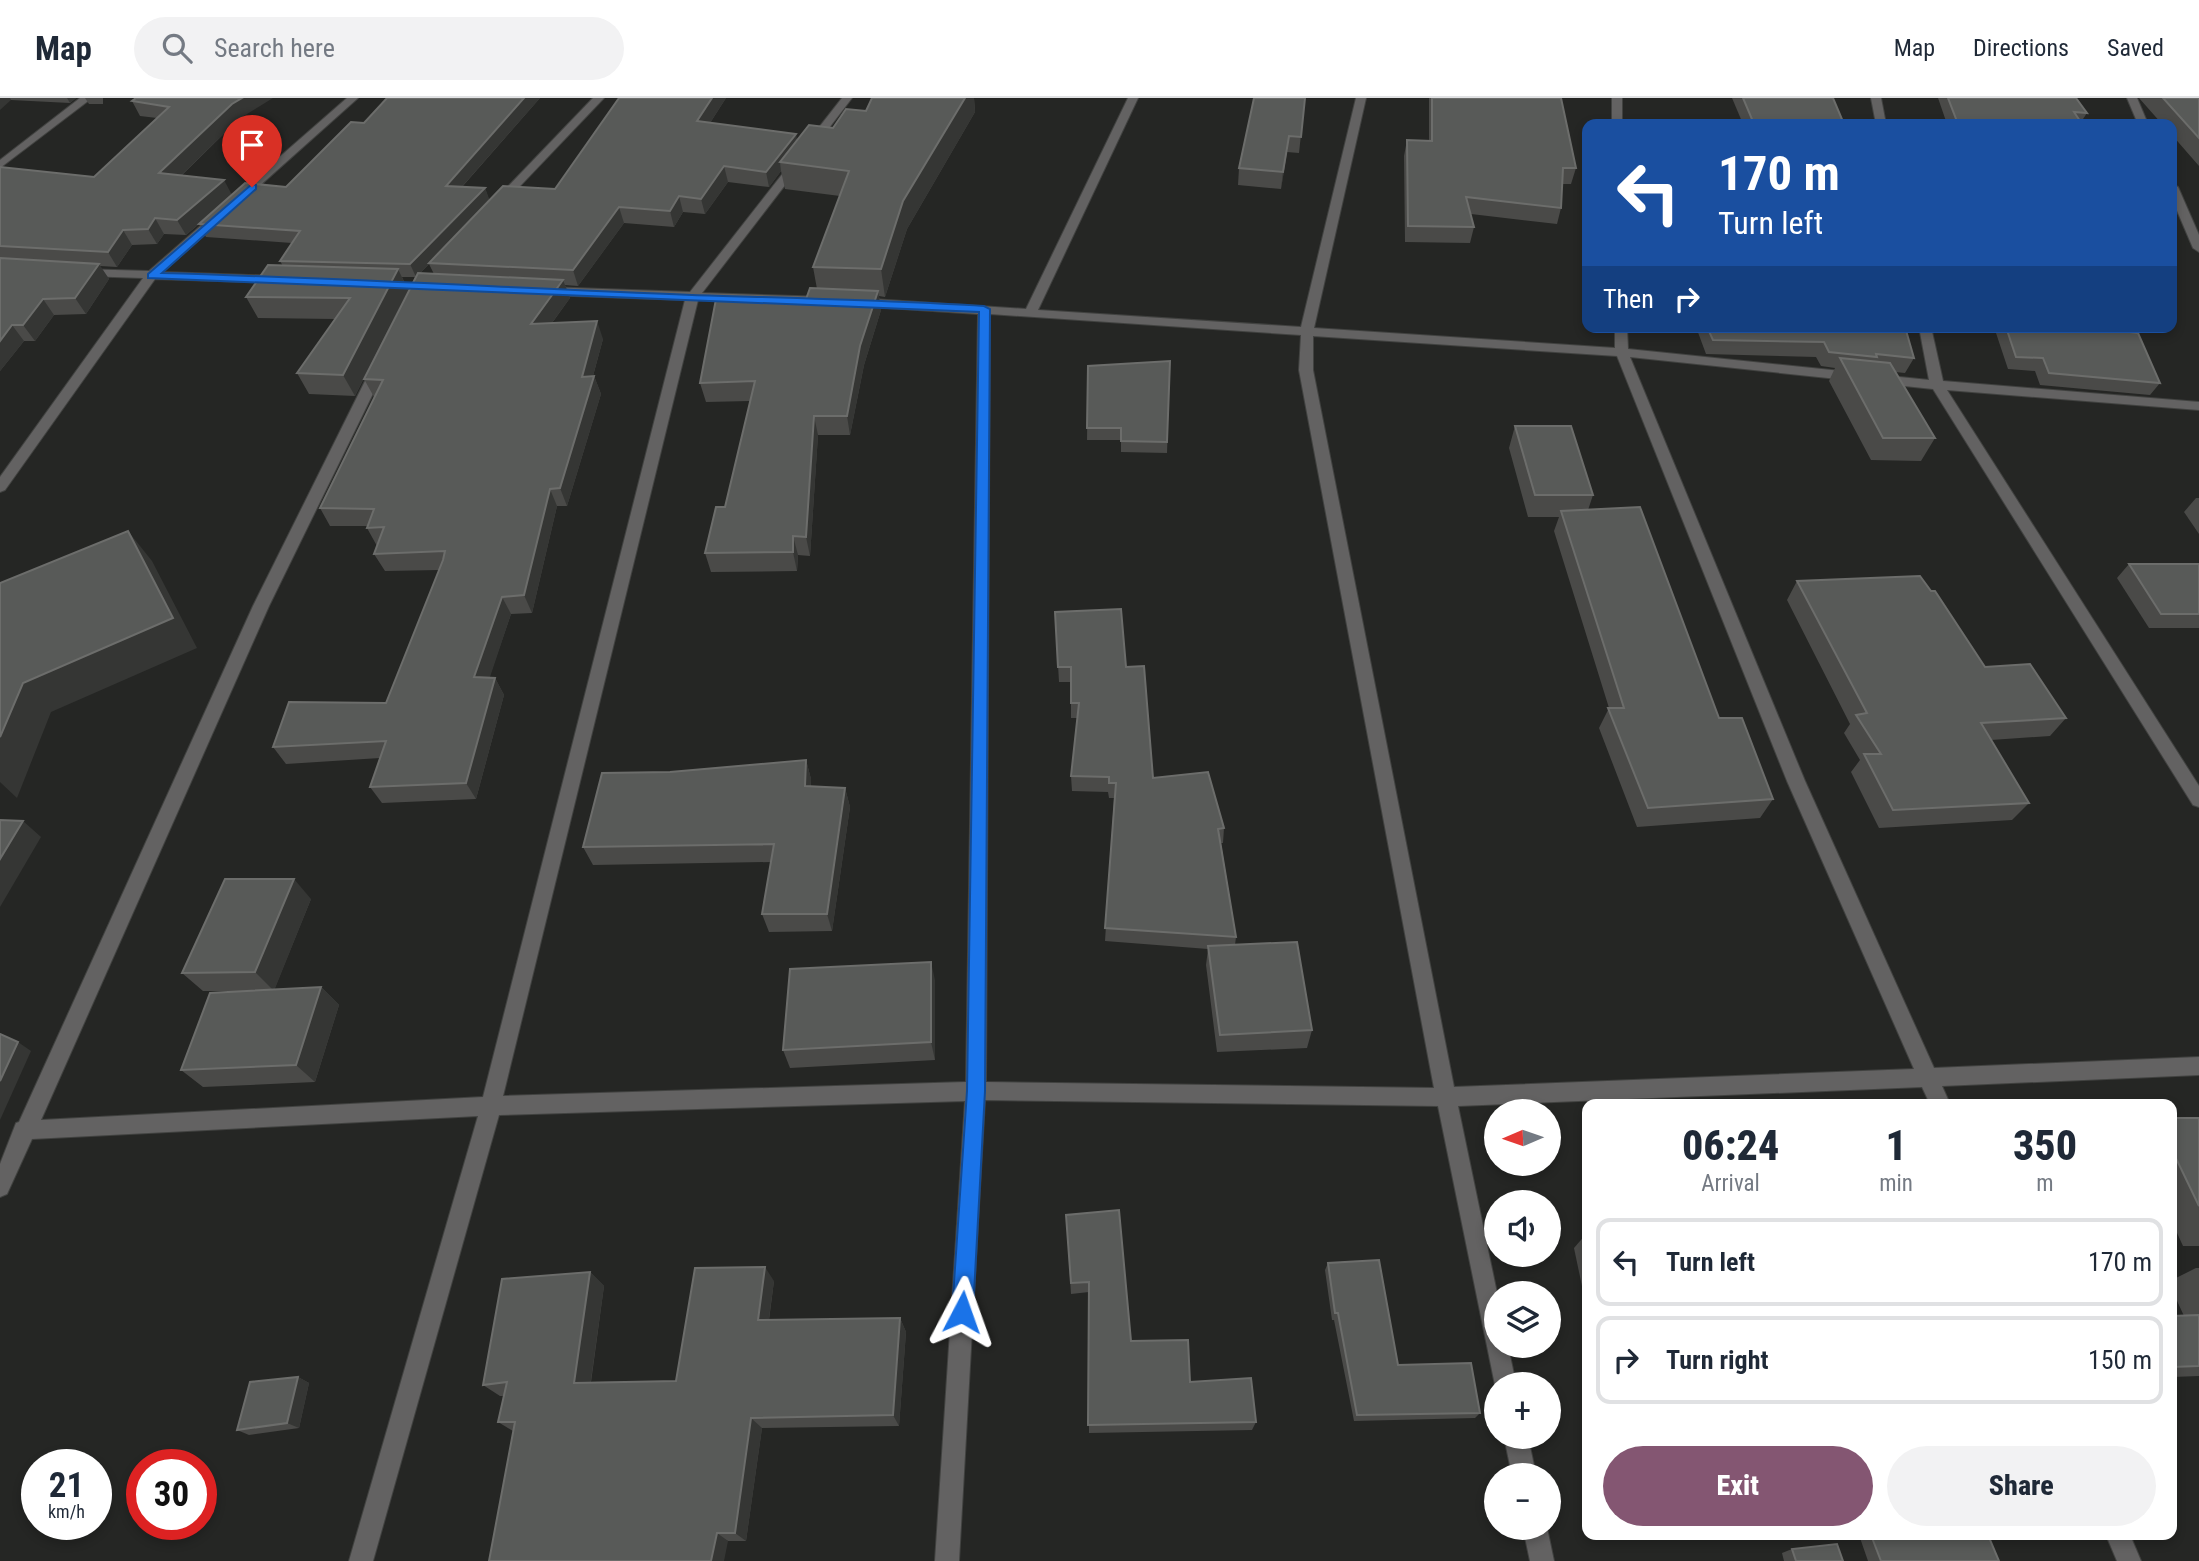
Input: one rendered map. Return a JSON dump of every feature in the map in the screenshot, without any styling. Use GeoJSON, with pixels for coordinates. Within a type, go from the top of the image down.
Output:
{"type":"FeatureCollection","features":[{"type":"Feature","properties":{"kind":"street"},"geometry":{"type":"LineString","coordinates":[[0,166],[87,98]]}},
{"type":"Feature","properties":{"kind":"street"},"geometry":{"type":"LineString","coordinates":[[0,487],[152,276],[353,98]]}},
{"type":"Feature","properties":{"kind":"street"},"geometry":{"type":"LineString","coordinates":[[486,216],[598,98]]}},
{"type":"Feature","properties":{"kind":"street"},"geometry":{"type":"LineString","coordinates":[[361,1561],[491,1106],[692,298],[847,98]]}},
{"type":"Feature","properties":{"kind":"street"},"geometry":{"type":"LineString","coordinates":[[1031,312],[1133,98]]}},
{"type":"Feature","properties":{"kind":"street"},"geometry":{"type":"LineString","coordinates":[[1361,98],[1307,330],[1306,370],[1484,1282]]}},
{"type":"Feature","properties":{"kind":"street"},"geometry":{"type":"LineString","coordinates":[[1617,98],[1617,119]]}},
{"type":"Feature","properties":{"kind":"street"},"geometry":{"type":"LineString","coordinates":[[1876,98],[1880,119]]}},
{"type":"Feature","properties":{"kind":"street"},"geometry":{"type":"LineString","coordinates":[[2132,98],[2141,119]]}},
{"type":"Feature","properties":{"kind":"street"},"geometry":{"type":"LineString","coordinates":[[2177,198],[2199,248]]}},
{"type":"Feature","properties":{"kind":"street"},"geometry":{"type":"LineString","coordinates":[[69,271],[299,280]]}},
{"type":"Feature","properties":{"kind":"street"},"geometry":{"type":"LineString","coordinates":[[529,290],[692,298],[866,302],[1307,330],[1622,352],[1937,385],[2199,406]]}},
{"type":"Feature","properties":{"kind":"street"},"geometry":{"type":"LineString","coordinates":[[947,1561],[976,1091],[984,309]]}},
{"type":"Feature","properties":{"kind":"street"},"geometry":{"type":"LineString","coordinates":[[1621,333],[1622,352],[1796,781],[1938,1099]]}},
{"type":"Feature","properties":{"kind":"street"},"geometry":{"type":"LineString","coordinates":[[1926,333],[1937,385],[2199,800]]}},
{"type":"Feature","properties":{"kind":"street"},"geometry":{"type":"LineString","coordinates":[[0,1187],[23,1130],[261,606],[384,357]]}},
{"type":"Feature","properties":{"kind":"street"},"geometry":{"type":"LineString","coordinates":[[23,1130],[491,1106],[976,1091],[1446,1097],[1928,1075],[2199,1066]]}},
{"type":"Feature","properties":{"kind":"street"},"geometry":{"type":"LineString","coordinates":[[1538,1540],[1542,1561]]}},
{"type":"Feature","properties":{"kind":"street"},"geometry":{"type":"LineString","coordinates":[[2120,1540],[2129,1561]]}},
{"type":"Feature","properties":{"kind":"building"},"geometry":{"type":"Polygon","coordinates":[[[136,98],[242,98],[232,104],[159,173],[224,180],[177,220],[155,218],[148,229],[123,230],[108,252],[0,246],[0,167],[94,177],[169,107],[132,101],[136,98]]]}},
{"type":"Feature","properties":{"kind":"building"},"geometry":{"type":"Polygon","coordinates":[[[387,98],[524,98],[446,186],[485,188],[410,264],[280,261],[300,231],[199,224],[245,183],[286,187],[351,122],[364,123],[387,98]]]}},
{"type":"Feature","properties":{"kind":"building"},"geometry":{"type":"Polygon","coordinates":[[[619,98],[712,98],[697,121],[796,134],[766,172],[724,166],[701,199],[679,196],[670,211],[619,207],[573,270],[429,263],[503,186],[555,189],[619,98]]]}},
{"type":"Feature","properties":{"kind":"building"},"geometry":{"type":"Polygon","coordinates":[[[872,98],[965,98],[903,201],[881,269],[813,267],[849,171],[780,162],[809,125],[833,128],[846,109],[866,111],[872,98]]]}},
{"type":"Feature","properties":{"kind":"building"},"geometry":{"type":"Polygon","coordinates":[[[1254,98],[1305,98],[1301,137],[1289,136],[1283,172],[1239,168],[1254,98]]]}},
{"type":"Feature","properties":{"kind":"building"},"geometry":{"type":"Polygon","coordinates":[[[1432,98],[1561,98],[1576,168],[1563,168],[1561,208],[1466,197],[1474,227],[1408,226],[1407,140],[1432,141],[1432,98]]]}},
{"type":"Feature","properties":{"kind":"building"},"geometry":{"type":"Polygon","coordinates":[[[1743,98],[1833,98],[1842,119],[1752,119],[1743,98]]]}},
{"type":"Feature","properties":{"kind":"building"},"geometry":{"type":"Polygon","coordinates":[[[1948,98],[2076,98],[2087,113],[2074,112],[2079,119],[1956,119],[1948,98]]]}},
{"type":"Feature","properties":{"kind":"building"},"geometry":{"type":"Polygon","coordinates":[[[2163,98],[2199,98],[2199,138],[2163,98]]]}},
{"type":"Feature","properties":{"kind":"building"},"geometry":{"type":"Polygon","coordinates":[[[0,258],[99,264],[75,298],[43,299],[23,325],[12,325],[0,341],[0,258]]]}},
{"type":"Feature","properties":{"kind":"building"},"geometry":{"type":"Polygon","coordinates":[[[268,265],[398,269],[343,375],[297,373],[350,298],[246,297],[268,265]]]}},
{"type":"Feature","properties":{"kind":"building"},"geometry":{"type":"Polygon","coordinates":[[[418,273],[563,280],[531,324],[597,321],[582,377],[594,376],[560,488],[550,489],[524,595],[502,597],[474,677],[495,678],[466,783],[370,787],[386,741],[273,747],[289,702],[386,703],[443,560],[445,551],[374,554],[384,527],[367,528],[374,509],[320,508],[383,380],[364,379],[418,273]]]}},
{"type":"Feature","properties":{"kind":"building"},"geometry":{"type":"Polygon","coordinates":[[[810,288],[878,291],[860,346],[847,416],[814,416],[806,537],[793,536],[793,552],[705,553],[716,507],[725,507],[755,381],[700,383],[716,299],[805,302],[810,288]]]}},
{"type":"Feature","properties":{"kind":"building"},"geometry":{"type":"Polygon","coordinates":[[[1710,333],[1907,333],[1914,358],[1829,352],[1824,342],[1713,340],[1710,333]]]}},
{"type":"Feature","properties":{"kind":"building"},"geometry":{"type":"Polygon","coordinates":[[[2008,333],[2138,333],[2160,383],[2049,373],[2043,358],[2016,357],[2008,333]]]}},
{"type":"Feature","properties":{"kind":"building"},"geometry":{"type":"Polygon","coordinates":[[[1840,358],[1890,363],[1935,438],[1883,438],[1840,358]]]}},
{"type":"Feature","properties":{"kind":"building"},"geometry":{"type":"Polygon","coordinates":[[[1170,361],[1167,442],[1121,441],[1121,428],[1087,428],[1088,366],[1170,361]]]}},
{"type":"Feature","properties":{"kind":"building"},"geometry":{"type":"Polygon","coordinates":[[[1515,426],[1571,426],[1593,495],[1535,495],[1515,426]]]}},
{"type":"Feature","properties":{"kind":"building"},"geometry":{"type":"Polygon","coordinates":[[[1640,507],[1719,718],[1742,718],[1773,799],[1648,808],[1608,708],[1624,708],[1561,511],[1640,507]]]}},
{"type":"Feature","properties":{"kind":"building"},"geometry":{"type":"Polygon","coordinates":[[[128,531],[173,618],[23,683],[0,737],[0,583],[128,531]]]}},
{"type":"Feature","properties":{"kind":"building"},"geometry":{"type":"Polygon","coordinates":[[[2129,564],[2199,564],[2199,614],[2161,614],[2129,564]]]}},
{"type":"Feature","properties":{"kind":"building"},"geometry":{"type":"Polygon","coordinates":[[[1920,576],[1931,591],[1935,591],[1985,667],[2030,664],[2066,718],[1981,723],[2029,803],[1893,810],[1864,754],[1881,754],[1856,715],[1867,713],[1797,581],[1920,576]]]}},
{"type":"Feature","properties":{"kind":"building"},"geometry":{"type":"Polygon","coordinates":[[[1121,609],[1126,667],[1144,666],[1153,778],[1208,772],[1224,828],[1218,829],[1236,937],[1105,928],[1116,783],[1109,783],[1109,777],[1071,776],[1079,703],[1071,703],[1071,667],[1058,667],[1055,612],[1121,609]]]}},
{"type":"Feature","properties":{"kind":"building"},"geometry":{"type":"Polygon","coordinates":[[[806,760],[805,786],[845,788],[827,914],[762,914],[774,844],[583,847],[602,773],[670,772],[806,760]]]}},
{"type":"Feature","properties":{"kind":"building"},"geometry":{"type":"Polygon","coordinates":[[[0,820],[23,821],[0,859],[0,820]]]}},
{"type":"Feature","properties":{"kind":"building"},"geometry":{"type":"Polygon","coordinates":[[[225,879],[294,879],[255,972],[182,973],[225,879]]]}},
{"type":"Feature","properties":{"kind":"building"},"geometry":{"type":"Polygon","coordinates":[[[1297,942],[1312,1030],[1220,1035],[1208,946],[1297,942]]]}},
{"type":"Feature","properties":{"kind":"building"},"geometry":{"type":"Polygon","coordinates":[[[931,962],[931,1042],[783,1050],[790,969],[931,962]]]}},
{"type":"Feature","properties":{"kind":"building"},"geometry":{"type":"Polygon","coordinates":[[[321,987],[296,1065],[181,1070],[210,993],[321,987]]]}},
{"type":"Feature","properties":{"kind":"building"},"geometry":{"type":"Polygon","coordinates":[[[0,1034],[18,1042],[0,1081],[0,1034]]]}},
{"type":"Feature","properties":{"kind":"building"},"geometry":{"type":"Polygon","coordinates":[[[2177,1118],[2199,1118],[2199,1206],[2177,1160],[2177,1118]]]}},
{"type":"Feature","properties":{"kind":"building"},"geometry":{"type":"Polygon","coordinates":[[[1119,1210],[1131,1341],[1188,1340],[1190,1382],[1251,1378],[1256,1422],[1088,1425],[1089,1282],[1071,1283],[1066,1215],[1119,1210]]]}},
{"type":"Feature","properties":{"kind":"building"},"geometry":{"type":"Polygon","coordinates":[[[1379,1260],[1398,1365],[1471,1363],[1480,1413],[1357,1415],[1338,1313],[1335,1313],[1328,1263],[1379,1260]]]}},
{"type":"Feature","properties":{"kind":"building"},"geometry":{"type":"Polygon","coordinates":[[[765,1267],[758,1320],[900,1318],[893,1415],[751,1418],[735,1533],[717,1533],[711,1561],[489,1561],[515,1422],[498,1422],[507,1382],[483,1385],[502,1279],[590,1272],[574,1383],[676,1381],[695,1268],[765,1267]]]}},
{"type":"Feature","properties":{"kind":"building"},"geometry":{"type":"Polygon","coordinates":[[[2199,1315],[2199,1366],[2177,1367],[2177,1316],[2199,1315]]]}},
{"type":"Feature","properties":{"kind":"building"},"geometry":{"type":"Polygon","coordinates":[[[298,1377],[287,1423],[237,1430],[250,1382],[298,1377]]]}},
{"type":"Feature","properties":{"kind":"building"},"geometry":{"type":"Polygon","coordinates":[[[1873,1540],[1990,1540],[1999,1561],[1881,1561],[1873,1540]]]}},
{"type":"Feature","properties":{"kind":"building"},"geometry":{"type":"Polygon","coordinates":[[[1837,1544],[1843,1561],[1796,1561],[1792,1549],[1837,1544]]]}},
{"type":"Feature","properties":{"kind":"route"},"geometry":{"type":"LineString","coordinates":[[252,187],[152,276],[420,284],[984,309],[976,1091],[962,1312]]}}]}
